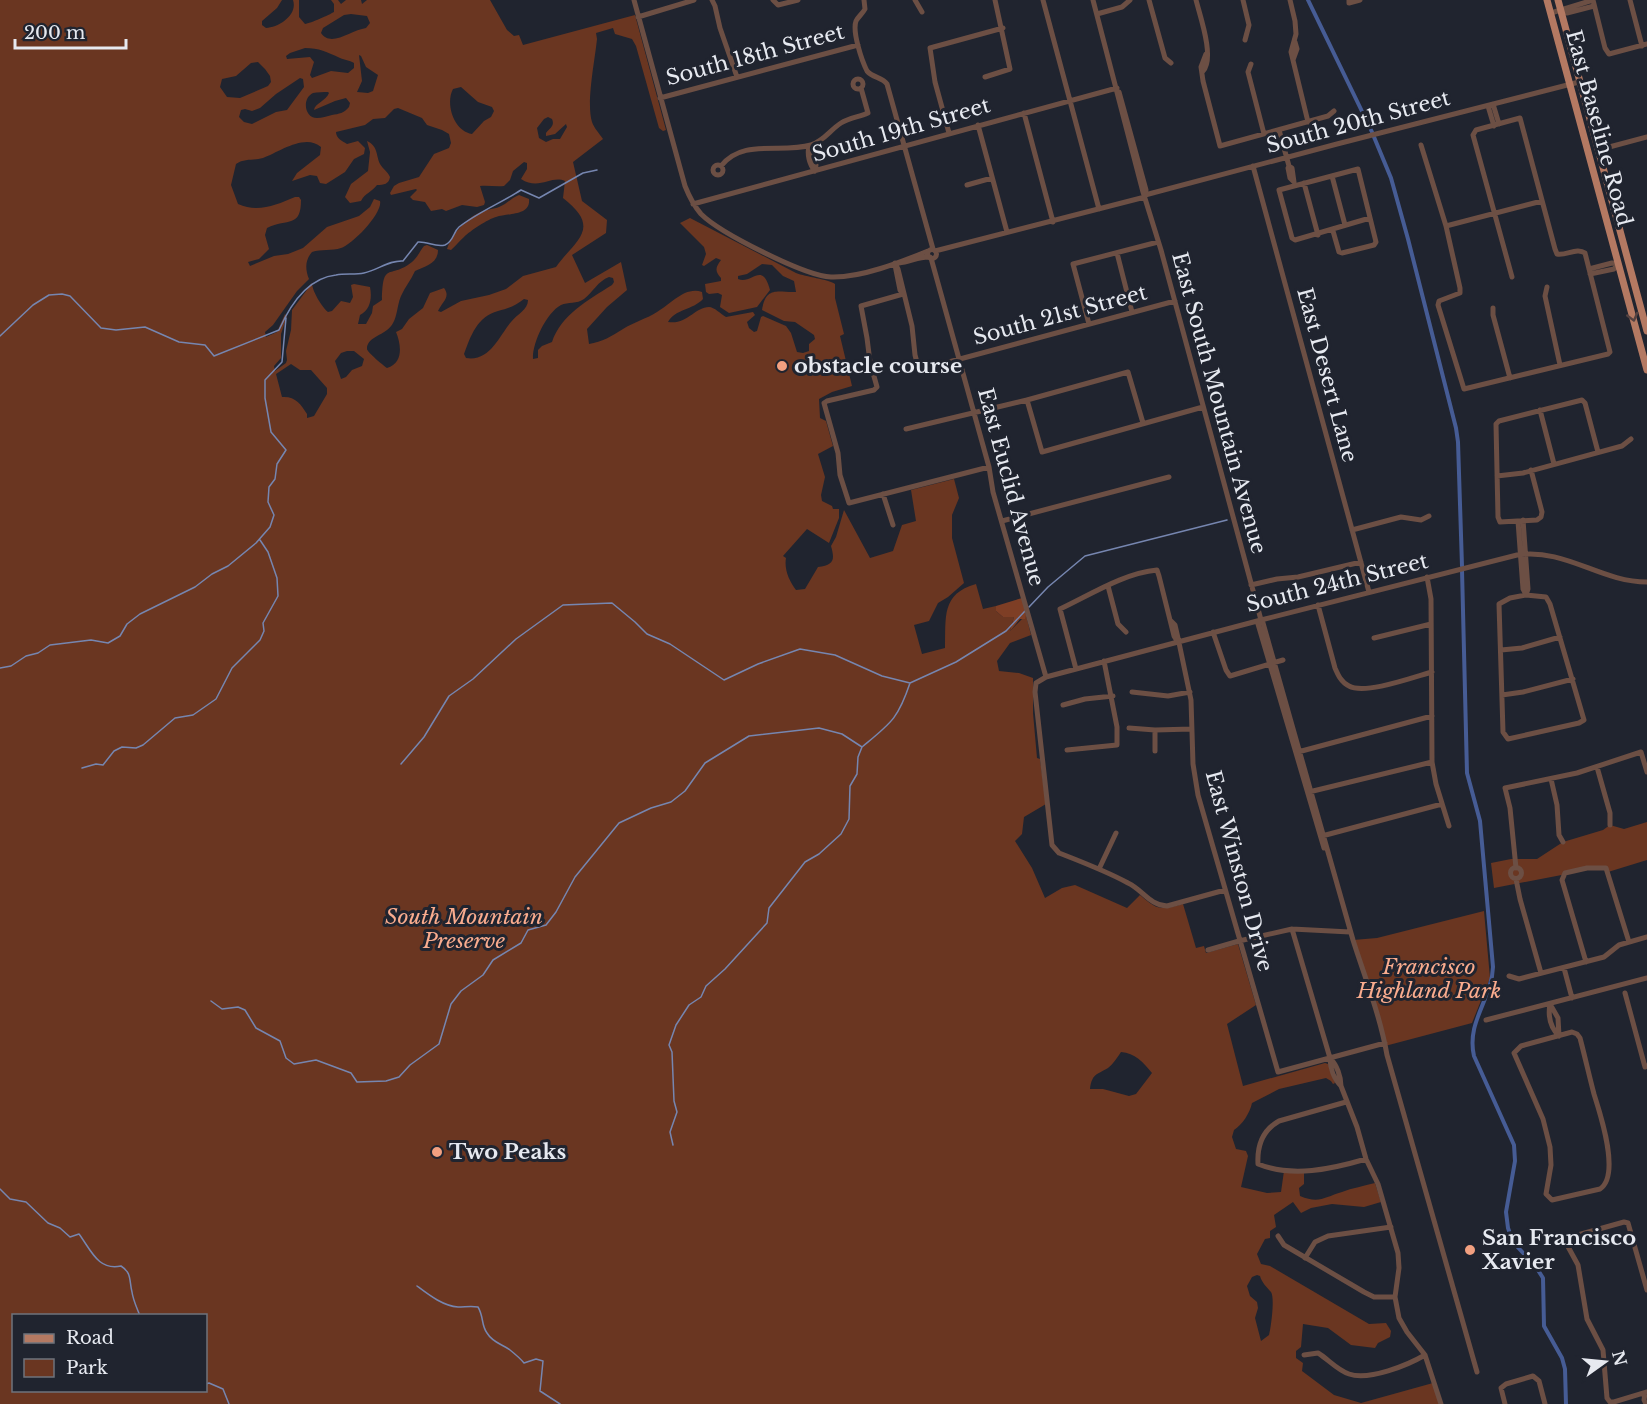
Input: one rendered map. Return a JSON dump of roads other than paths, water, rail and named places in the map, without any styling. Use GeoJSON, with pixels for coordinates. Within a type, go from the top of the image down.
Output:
{"type":"FeatureCollection","features":[{"type":"Feature","properties":{"kind":"main road","name":"East Baseline Road"},"geometry":{"type":"LineString","coordinates":[[1547,0],[1647,370]]}},
{"type":"Feature","properties":{"kind":"main road","name":"East Baseline Road"},"geometry":{"type":"LineString","coordinates":[[1558,0],[1647,331]]}},
{"type":"Feature","properties":{"kind":"main road"},"geometry":{"type":"LineString","coordinates":[[1577,110],[1590,143],[1598,150],[1591,164]]}},
{"type":"Feature","properties":{"kind":"main road"},"geometry":{"type":"LineString","coordinates":[[1602,204],[1612,201]]}},
{"type":"Feature","properties":{"kind":"main road"},"geometry":{"type":"LineString","coordinates":[[1618,264],[1628,262]]}},
{"type":"Feature","properties":{"kind":"street"},"geometry":{"type":"LineString","coordinates":[[634,0],[681,176],[693,204]]}},
{"type":"Feature","properties":{"kind":"street"},"geometry":{"type":"LineString","coordinates":[[638,17],[694,0]]}},
{"type":"Feature","properties":{"kind":"street"},"geometry":{"type":"LineString","coordinates":[[711,0],[716,6],[720,28],[737,77]]}},
{"type":"Feature","properties":{"kind":"street"},"geometry":{"type":"LineString","coordinates":[[773,0],[778,4],[798,0]]}},
{"type":"Feature","properties":{"kind":"street","name":"East Euclid Avenue"},"geometry":{"type":"LineString","coordinates":[[864,0],[865,9],[856,21],[858,45],[867,71],[887,84],[992,485],[1046,677]]}},
{"type":"Feature","properties":{"kind":"street"},"geometry":{"type":"LineString","coordinates":[[915,0],[922,12]]}},
{"type":"Feature","properties":{"kind":"street"},"geometry":{"type":"LineString","coordinates":[[985,77],[1010,69],[1003,28],[995,0]]}},
{"type":"Feature","properties":{"kind":"street"},"geometry":{"type":"LineString","coordinates":[[1043,0],[1099,209]]}},
{"type":"Feature","properties":{"kind":"street","name":"East South Mountain Avenue"},"geometry":{"type":"LineString","coordinates":[[1093,0],[1122,100],[1146,190],[1145,196],[1260,620],[1263,623],[1350,932],[1368,980],[1477,1372]]}},
{"type":"Feature","properties":{"kind":"street"},"geometry":{"type":"LineString","coordinates":[[1097,14],[1122,7],[1130,0]]}},
{"type":"Feature","properties":{"kind":"street"},"geometry":{"type":"LineString","coordinates":[[1149,0],[1165,58],[1171,63]]}},
{"type":"Feature","properties":{"kind":"street"},"geometry":{"type":"LineString","coordinates":[[1196,0],[1207,41],[1206,54],[1201,66],[1203,81],[1220,146],[1328,116],[1334,111]]}},
{"type":"Feature","properties":{"kind":"street"},"geometry":{"type":"LineString","coordinates":[[1243,0],[1249,25],[1245,40]]}},
{"type":"Feature","properties":{"kind":"street"},"geometry":{"type":"LineString","coordinates":[[1290,0],[1295,21],[1295,42],[1291,52],[1308,122]]}},
{"type":"Feature","properties":{"kind":"street"},"geometry":{"type":"LineString","coordinates":[[1349,1],[1360,0]]}},
{"type":"Feature","properties":{"kind":"street"},"geometry":{"type":"LineString","coordinates":[[1551,14],[1565,7],[1578,7],[1593,2],[1605,48],[1609,54],[1645,45],[1630,0]]}},
{"type":"Feature","properties":{"kind":"street"},"geometry":{"type":"LineString","coordinates":[[949,133],[935,81],[930,48],[1003,28]]}},
{"type":"Feature","properties":{"kind":"street","name":"South 18th Street"},"geometry":{"type":"LineString","coordinates":[[660,98],[858,45]]}},
{"type":"Feature","properties":{"kind":"street"},"geometry":{"type":"LineString","coordinates":[[1251,64],[1248,72],[1264,134]]}},
{"type":"Feature","properties":{"kind":"street","name":"South 20th Street"},"geometry":{"type":"LineString","coordinates":[[693,204],[700,213],[722,229],[796,268],[814,275],[845,277],[895,263],[907,263],[958,245],[1053,222],[1253,166],[1580,82]]}},
{"type":"Feature","properties":{"kind":"street"},"geometry":{"type":"LineString","coordinates":[[721,166],[724,162],[747,150],[809,146],[823,139],[847,120],[868,113],[861,88]]}},
{"type":"Feature","properties":{"kind":"street","name":"South 19th Street"},"geometry":{"type":"LineString","coordinates":[[693,204],[1117,88]]}},
{"type":"Feature","properties":{"kind":"street"},"geometry":{"type":"LineString","coordinates":[[1491,105],[1496,125]]}},
{"type":"Feature","properties":{"kind":"street"},"geometry":{"type":"LineString","coordinates":[[1024,113],[1053,222]]}},
{"type":"Feature","properties":{"kind":"street"},"geometry":{"type":"LineString","coordinates":[[1421,145],[1446,226],[1460,293],[1439,301],[1442,322],[1464,388],[1610,352],[1585,253],[1582,250],[1557,254],[1520,118],[1473,132],[1512,277]]}},
{"type":"Feature","properties":{"kind":"street"},"geometry":{"type":"LineString","coordinates":[[978,125],[1007,232]]}},
{"type":"Feature","properties":{"kind":"street"},"geometry":{"type":"LineString","coordinates":[[1279,130],[1290,178],[1294,184]]}},
{"type":"Feature","properties":{"kind":"street"},"geometry":{"type":"LineString","coordinates":[[1598,150],[1647,137]]}},
{"type":"Feature","properties":{"kind":"street"},"geometry":{"type":"LineString","coordinates":[[809,146],[811,157],[816,165],[815,171]]}},
{"type":"Feature","properties":{"kind":"street","name":"East Desert Lane"},"geometry":{"type":"LineString","coordinates":[[1253,166],[1369,592]]}},
{"type":"Feature","properties":{"kind":"street"},"geometry":{"type":"LineString","coordinates":[[1333,231],[1339,252],[1342,253],[1376,242],[1358,169],[1294,184],[1279,190],[1292,238],[1295,240],[1333,231],[1336,227],[1370,218]]}},
{"type":"Feature","properties":{"kind":"street"},"geometry":{"type":"LineString","coordinates":[[1332,176],[1345,225]]}},
{"type":"Feature","properties":{"kind":"street"},"geometry":{"type":"LineString","coordinates":[[967,185],[992,178]]}},
{"type":"Feature","properties":{"kind":"street"},"geometry":{"type":"LineString","coordinates":[[1304,183],[1318,235]]}},
{"type":"Feature","properties":{"kind":"street"},"geometry":{"type":"LineString","coordinates":[[1446,226],[1542,201]]}},
{"type":"Feature","properties":{"kind":"street"},"geometry":{"type":"LineString","coordinates":[[1089,324],[1073,264],[1158,242]]}},
{"type":"Feature","properties":{"kind":"street"},"geometry":{"type":"LineString","coordinates":[[1117,253],[1132,312]]}},
{"type":"Feature","properties":{"kind":"street"},"geometry":{"type":"LineString","coordinates":[[895,263],[903,294],[861,306],[870,362],[877,387],[874,390],[824,403],[838,453],[840,475],[849,503],[989,467]]}},
{"type":"Feature","properties":{"kind":"street"},"geometry":{"type":"LineString","coordinates":[[1589,272],[1612,263],[1618,264]]}},
{"type":"Feature","properties":{"kind":"street"},"geometry":{"type":"LineString","coordinates":[[1547,287],[1545,296],[1560,365]]}},
{"type":"Feature","properties":{"kind":"street","name":"South 21st Street"},"geometry":{"type":"LineString","coordinates":[[903,294],[912,326],[916,362],[920,370],[1175,301]]}},
{"type":"Feature","properties":{"kind":"street"},"geometry":{"type":"LineString","coordinates":[[1493,308],[1510,378]]}},
{"type":"Feature","properties":{"kind":"street"},"geometry":{"type":"LineString","coordinates":[[906,429],[1027,400],[1128,372],[1143,423]]}},
{"type":"Feature","properties":{"kind":"street"},"geometry":{"type":"LineString","coordinates":[[1027,400],[1041,452],[1203,407]]}},
{"type":"Feature","properties":{"kind":"street"},"geometry":{"type":"LineString","coordinates":[[1531,470],[1542,512],[1541,517],[1537,520],[1500,522],[1497,476],[1496,424],[1498,421],[1582,400],[1598,452]]}},
{"type":"Feature","properties":{"kind":"street"},"geometry":{"type":"LineString","coordinates":[[1540,410],[1554,464]]}},
{"type":"Feature","properties":{"kind":"street"},"geometry":{"type":"LineString","coordinates":[[1497,476],[1531,470],[1622,446],[1631,439]]}},
{"type":"Feature","properties":{"kind":"street"},"geometry":{"type":"LineString","coordinates":[[1002,521],[1169,477]]}},
{"type":"Feature","properties":{"kind":"street"},"geometry":{"type":"LineString","coordinates":[[883,494],[893,525]]}},
{"type":"Feature","properties":{"kind":"street"},"geometry":{"type":"LineString","coordinates":[[1352,530],[1401,517],[1421,520],[1430,516]]}},
{"type":"Feature","properties":{"kind":"street"},"geometry":{"type":"LineString","coordinates":[[1521,520],[1528,590],[1526,595]]}},
{"type":"Feature","properties":{"kind":"street","name":"South 24th Street"},"geometry":{"type":"LineString","coordinates":[[1099,869],[1059,853],[1053,845],[1035,692],[1036,683],[1046,677],[1213,632],[1523,554],[1563,557],[1615,577],[1647,582]]}},
{"type":"Feature","properties":{"kind":"street"},"geometry":{"type":"LineString","coordinates":[[1251,585],[1277,579],[1298,578],[1361,562]]}},
{"type":"Feature","properties":{"kind":"street","name":"East Winston Drive"},"geometry":{"type":"LineString","coordinates":[[1108,586],[1157,570],[1190,692],[1193,764],[1198,795],[1278,1072],[1330,1058]]}},
{"type":"Feature","properties":{"kind":"street"},"geometry":{"type":"LineString","coordinates":[[1427,577],[1431,593],[1432,762],[1449,826]]}},
{"type":"Feature","properties":{"kind":"street"},"geometry":{"type":"LineString","coordinates":[[1076,669],[1060,609],[1108,586],[1118,624],[1126,632]]}},
{"type":"Feature","properties":{"kind":"street"},"geometry":{"type":"LineString","coordinates":[[1526,595],[1548,599],[1584,720],[1520,737],[1506,738],[1503,732],[1498,604],[1510,598],[1526,595]]}},
{"type":"Feature","properties":{"kind":"street"},"geometry":{"type":"LineString","coordinates":[[1318,605],[1335,668],[1339,677],[1348,686],[1366,689],[1432,672]]}},
{"type":"Feature","properties":{"kind":"street"},"geometry":{"type":"LineString","coordinates":[[1374,638],[1431,624]]}},
{"type":"Feature","properties":{"kind":"street"},"geometry":{"type":"LineString","coordinates":[[1213,632],[1230,676],[1283,660]]}},
{"type":"Feature","properties":{"kind":"street"},"geometry":{"type":"LineString","coordinates":[[1501,650],[1522,648],[1560,637]]}},
{"type":"Feature","properties":{"kind":"street"},"geometry":{"type":"LineString","coordinates":[[1066,750],[1117,745],[1113,696],[1104,661]]}},
{"type":"Feature","properties":{"kind":"street"},"geometry":{"type":"LineString","coordinates":[[1502,695],[1573,679]]}},
{"type":"Feature","properties":{"kind":"street"},"geometry":{"type":"LineString","coordinates":[[1343,693],[1348,686]]}},
{"type":"Feature","properties":{"kind":"street"},"geometry":{"type":"LineString","coordinates":[[1132,692],[1168,696],[1190,692]]}},
{"type":"Feature","properties":{"kind":"street"},"geometry":{"type":"LineString","coordinates":[[1063,705],[1085,699],[1113,696]]}},
{"type":"Feature","properties":{"kind":"street"},"geometry":{"type":"LineString","coordinates":[[1285,705],[1296,702]]}},
{"type":"Feature","properties":{"kind":"street"},"geometry":{"type":"LineString","coordinates":[[1298,752],[1432,716]]}},
{"type":"Feature","properties":{"kind":"street"},"geometry":{"type":"LineString","coordinates":[[1129,728],[1192,729]]}},
{"type":"Feature","properties":{"kind":"street"},"geometry":{"type":"LineString","coordinates":[[1155,730],[1155,751]]}},
{"type":"Feature","properties":{"kind":"street"},"geometry":{"type":"LineString","coordinates":[[1541,973],[1516,879],[1520,878],[1522,873],[1516,868],[1510,808],[1505,788],[1551,779],[1641,752],[1647,772]]}},
{"type":"Feature","properties":{"kind":"street"},"geometry":{"type":"LineString","coordinates":[[1310,792],[1432,762]]}},
{"type":"Feature","properties":{"kind":"street"},"geometry":{"type":"LineString","coordinates":[[1597,766],[1610,813],[1610,825]]}},
{"type":"Feature","properties":{"kind":"street"},"geometry":{"type":"LineString","coordinates":[[1551,779],[1557,805],[1559,835],[1563,842]]}},
{"type":"Feature","properties":{"kind":"street"},"geometry":{"type":"LineString","coordinates":[[1322,836],[1442,804]]}},
{"type":"Feature","properties":{"kind":"street"},"geometry":{"type":"LineString","coordinates":[[1116,833],[1099,869],[1131,884],[1150,902],[1158,906],[1167,906],[1225,890]]}},
{"type":"Feature","properties":{"kind":"street"},"geometry":{"type":"LineString","coordinates":[[1586,962],[1562,876],[1587,868],[1606,868],[1629,942]]}},
{"type":"Feature","properties":{"kind":"street"},"geometry":{"type":"LineString","coordinates":[[1208,950],[1292,929],[1350,932]]}},
{"type":"Feature","properties":{"kind":"street"},"geometry":{"type":"LineString","coordinates":[[1292,929],[1330,1058],[1334,1063],[1391,1227],[1399,1263],[1395,1297],[1399,1318],[1425,1355],[1441,1404]]}},
{"type":"Feature","properties":{"kind":"street"},"geometry":{"type":"LineString","coordinates":[[1509,976],[1519,979],[1586,962],[1604,957],[1619,945],[1647,938]]}},
{"type":"Feature","properties":{"kind":"street"},"geometry":{"type":"LineString","coordinates":[[1564,968],[1572,998]]}},
{"type":"Feature","properties":{"kind":"street"},"geometry":{"type":"LineString","coordinates":[[1486,1020],[1647,978]]}},
{"type":"Feature","properties":{"kind":"street"},"geometry":{"type":"LineString","coordinates":[[1624,993],[1646,1067]]}},
{"type":"Feature","properties":{"kind":"street"},"geometry":{"type":"LineString","coordinates":[[1550,1004],[1558,1018],[1559,1036]]}},
{"type":"Feature","properties":{"kind":"street"},"geometry":{"type":"LineString","coordinates":[[1550,1004],[1550,1021],[1559,1036]]}},
{"type":"Feature","properties":{"kind":"street"},"geometry":{"type":"LineString","coordinates":[[1550,1021],[1558,1018]]}},
{"type":"Feature","properties":{"kind":"street"},"geometry":{"type":"LineString","coordinates":[[1572,1032],[1580,1038],[1606,1132],[1607,1176],[1604,1187],[1559,1200],[1549,1199],[1546,1194],[1551,1165],[1550,1147],[1543,1119],[1515,1057],[1515,1050],[1521,1046],[1559,1036],[1572,1032]]}},
{"type":"Feature","properties":{"kind":"street"},"geometry":{"type":"LineString","coordinates":[[1330,1058],[1385,1043]]}},
{"type":"Feature","properties":{"kind":"street"},"geometry":{"type":"LineString","coordinates":[[1346,1102],[1271,1125],[1265,1131],[1260,1143],[1258,1164],[1282,1169],[1312,1171],[1334,1168],[1366,1158]]}},
{"type":"Feature","properties":{"kind":"street"},"geometry":{"type":"LineString","coordinates":[[1646,1394],[1610,1402],[1607,1398],[1603,1350],[1587,1319],[1578,1265],[1566,1243],[1567,1238],[1624,1222],[1628,1223],[1647,1290]]}},
{"type":"Feature","properties":{"kind":"street"},"geometry":{"type":"LineString","coordinates":[[1305,1258],[1315,1242],[1328,1236],[1391,1227]]}},
{"type":"Feature","properties":{"kind":"street"},"geometry":{"type":"LineString","coordinates":[[1278,1236],[1284,1245],[1364,1292],[1374,1297],[1395,1297]]}},
{"type":"Feature","properties":{"kind":"street"},"geometry":{"type":"LineString","coordinates":[[1304,1355],[1318,1353],[1343,1372],[1361,1376],[1407,1365],[1425,1355]]}},
{"type":"Feature","properties":{"kind":"street"},"geometry":{"type":"LineString","coordinates":[[1505,1404],[1501,1388],[1506,1384],[1533,1376],[1539,1381],[1545,1404]]}},
{"type":"Feature","properties":{"kind":"street"},"geometry":{"type":"LineString","coordinates":[[1646,1394],[1644,1400],[1647,1404]]}},
{"type":"Feature","properties":{"kind":"waterway"},"geometry":{"type":"LineString","coordinates":[[1308,0],[1372,132]]}},
{"type":"Feature","properties":{"kind":"waterway"},"geometry":{"type":"LineString","coordinates":[[1374,137],[1391,178],[1456,428],[1462,566]]}},
{"type":"Feature","properties":{"kind":"waterway"},"geometry":{"type":"LineString","coordinates":[[0,336],[33,305],[49,295],[62,294],[70,296],[101,328],[116,330],[145,327],[179,342],[205,345],[214,356],[279,330],[294,302],[316,281],[336,275],[369,272],[393,262],[403,261],[418,242],[445,245],[457,229],[466,222],[521,190],[539,198],[583,173],[597,170]]}},
{"type":"Feature","properties":{"kind":"waterway"},"geometry":{"type":"LineString","coordinates":[[0,668],[11,666],[50,645],[91,640],[108,643],[120,636],[127,624],[140,614],[195,587],[212,574],[228,566],[256,543],[270,527],[274,515],[268,502],[269,487],[275,479],[277,464],[286,450],[271,432],[265,398],[265,380],[282,362],[286,318]]}},
{"type":"Feature","properties":{"kind":"waterway"},"geometry":{"type":"LineString","coordinates":[[1029,607],[1048,587],[1085,556],[1227,520]]}},
{"type":"Feature","properties":{"kind":"waterway"},"geometry":{"type":"LineString","coordinates":[[82,768],[96,764],[103,765],[114,751],[122,747],[136,748],[143,745],[175,718],[193,715],[216,699],[232,668],[260,640],[264,631],[263,623],[278,596],[277,578],[268,552],[260,540]]}},
{"type":"Feature","properties":{"kind":"waterway"},"geometry":{"type":"LineString","coordinates":[[1462,570],[1467,773],[1480,821],[1493,967],[1492,979],[1476,1021],[1472,1044],[1474,1056],[1514,1145],[1515,1161],[1506,1212],[1508,1228],[1513,1242],[1543,1278],[1544,1326],[1562,1358],[1565,1369],[1566,1404]]}},
{"type":"Feature","properties":{"kind":"waterway"},"geometry":{"type":"LineString","coordinates":[[401,764],[424,737],[449,696],[473,679],[516,639],[563,605],[612,603],[647,634],[670,644],[724,680],[758,664],[800,649],[835,655],[882,676],[910,683],[956,662],[1006,631],[1025,611]]}},
{"type":"Feature","properties":{"kind":"waterway"},"geometry":{"type":"LineString","coordinates":[[211,1001],[222,1009],[238,1007],[245,1010],[256,1028],[280,1041],[286,1058],[294,1064],[316,1060],[351,1073],[357,1082],[386,1081],[399,1077],[410,1065],[439,1044],[451,1004],[461,991],[483,975],[493,960],[521,943],[528,930],[546,925],[556,912],[575,877],[619,823],[651,808],[671,802],[685,791],[705,763],[749,736],[819,728],[842,734],[862,747],[892,720],[902,705],[910,683]]}},
{"type":"Feature","properties":{"kind":"waterway"},"geometry":{"type":"LineString","coordinates":[[673,1145],[670,1132],[677,1112],[674,1101],[672,1052],[669,1045],[676,1025],[689,1005],[701,997],[706,986],[725,969],[767,923],[769,908],[805,862],[819,854],[841,834],[849,819],[850,786],[857,774],[858,757],[862,747]]}},
{"type":"Feature","properties":{"kind":"waterway"},"geometry":{"type":"LineString","coordinates":[[0,1189],[10,1199],[26,1202],[48,1223],[60,1228],[70,1237],[79,1234],[101,1262],[125,1269],[129,1274],[133,1298],[139,1314]]}},
{"type":"Feature","properties":{"kind":"waterway"},"geometry":{"type":"LineString","coordinates":[[417,1286],[447,1305],[478,1307],[485,1330],[492,1339],[510,1350],[524,1363],[536,1359],[543,1361],[540,1391],[560,1404]]}},
{"type":"Feature","properties":{"kind":"waterway"},"geometry":{"type":"LineString","coordinates":[[207,1384],[223,1389],[229,1404]]}},
{"type":"Feature","properties":{"kind":"place","name":"obstacle course"},"geometry":{"type":"Point","coordinates":[782,366]}},
{"type":"Feature","properties":{"kind":"place","name":"Two Peaks"},"geometry":{"type":"Point","coordinates":[437,1152]}},
{"type":"Feature","properties":{"kind":"place","name":"San Francisco Xavier"},"geometry":{"type":"Point","coordinates":[1470,1250]}},
{"type":"Feature","properties":{"kind":"park label","name":"South Mountain Preserve"},"geometry":{"type":"Point","coordinates":[464,929]}},
{"type":"Feature","properties":{"kind":"park label","name":"Francisco Highland Park"},"geometry":{"type":"Point","coordinates":[1429,979]}}]}
